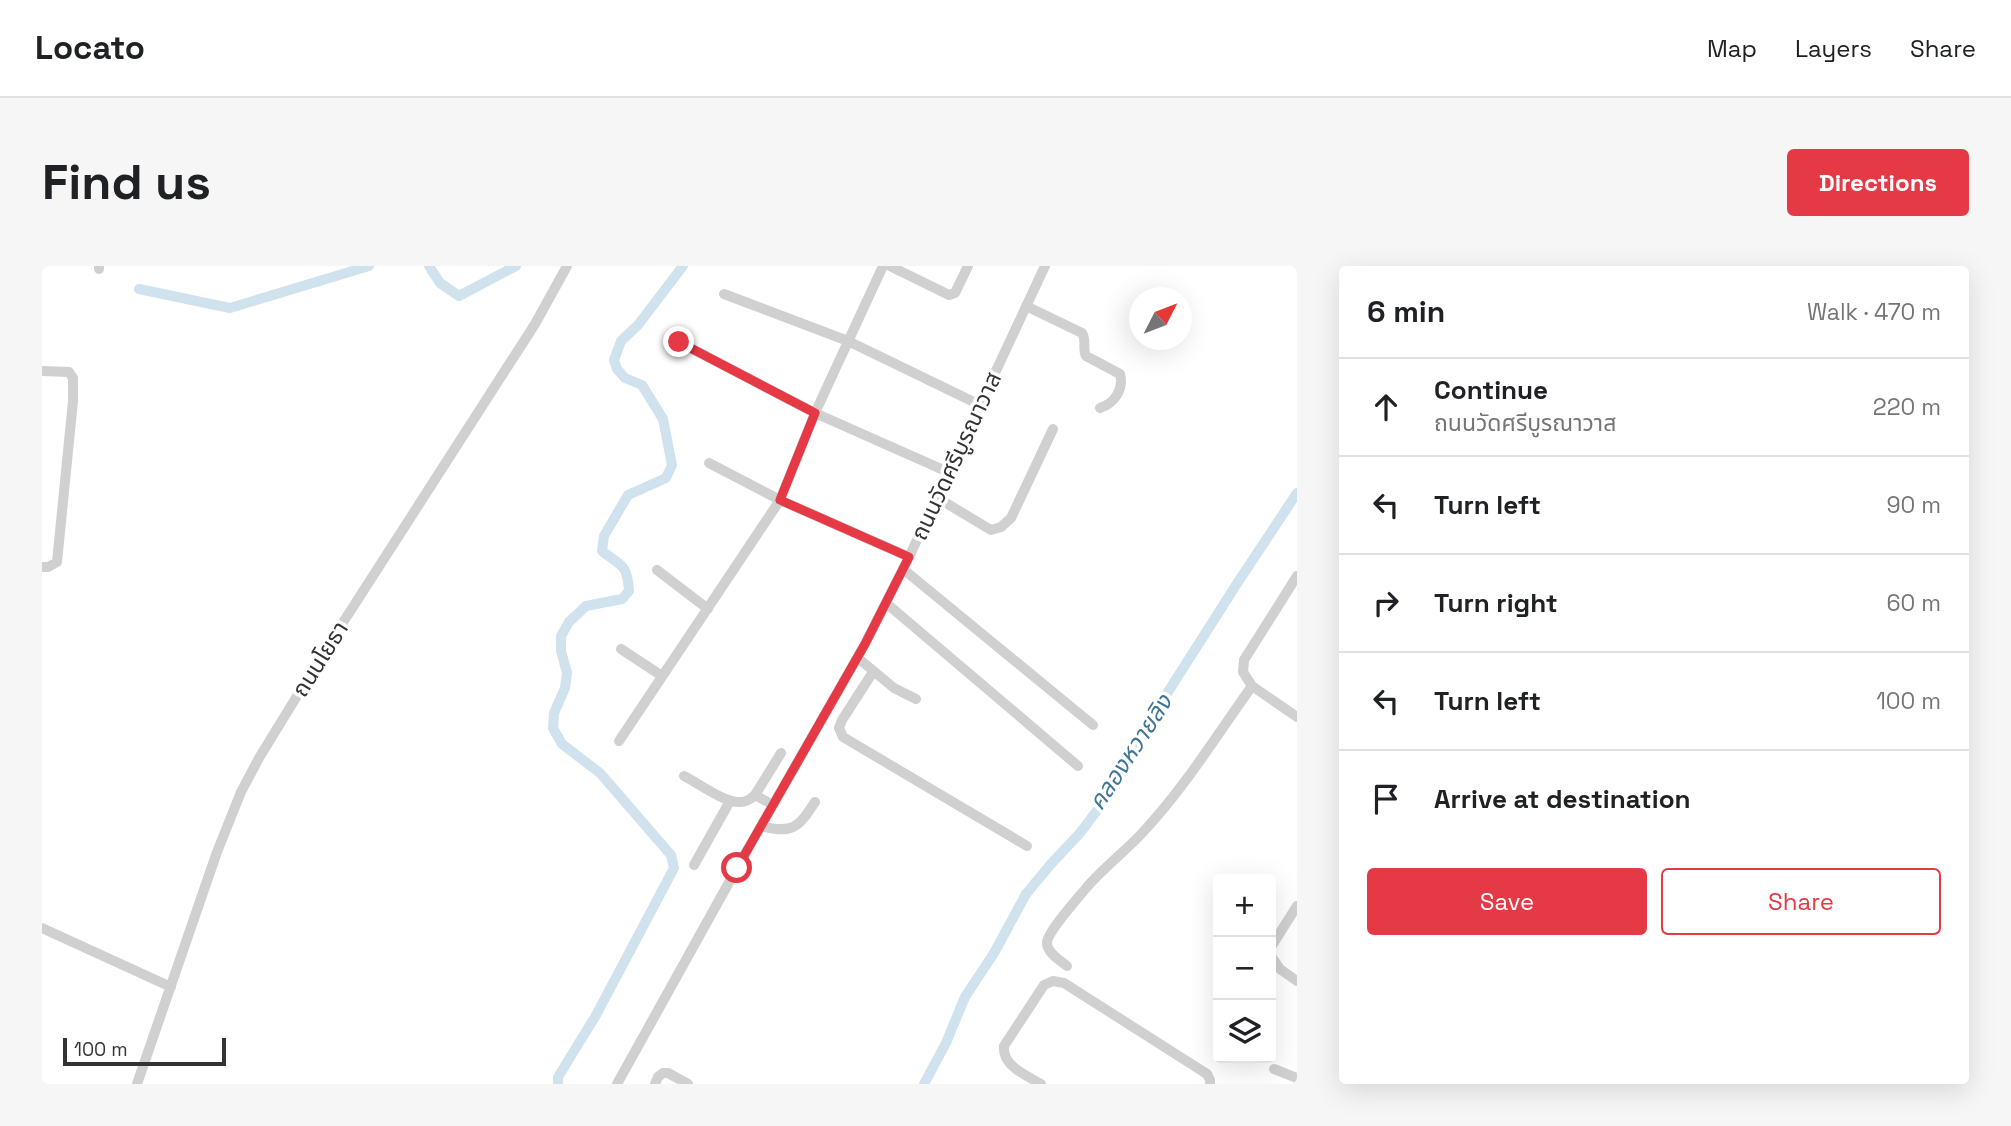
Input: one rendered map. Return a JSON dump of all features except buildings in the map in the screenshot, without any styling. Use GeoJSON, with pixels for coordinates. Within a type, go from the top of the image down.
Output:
{"type":"FeatureCollection","features":[{"type":"Feature","properties":{"kind":"street","name":"ถนนโยธา"},"geometry":{"type":"LineString","coordinates":[[137,1084],[217,852],[241,792],[324,652],[535,324],[567,266]]}},
{"type":"Feature","properties":{"kind":"street"},"geometry":{"type":"LineString","coordinates":[[619,741],[780,500],[815,413],[883,266]]}},
{"type":"Feature","properties":{"kind":"street"},"geometry":{"type":"LineString","coordinates":[[890,266],[916,271],[949,295],[955,293],[968,266]]}},
{"type":"Feature","properties":{"kind":"street","name":"ถนนวัดศรีบูรณาวาส"},"geometry":{"type":"LineString","coordinates":[[618,1084],[858,658],[909,557],[1045,266]]}},
{"type":"Feature","properties":{"kind":"street"},"geometry":{"type":"LineString","coordinates":[[724,294],[848,341],[980,405]]}},
{"type":"Feature","properties":{"kind":"street"},"geometry":{"type":"LineString","coordinates":[[1026,306],[1083,333],[1086,356],[1120,374],[1122,383],[1115,398],[1110,405],[1100,408]]}},
{"type":"Feature","properties":{"kind":"street"},"geometry":{"type":"LineString","coordinates":[[679,342],[815,413],[948,472]]}},
{"type":"Feature","properties":{"kind":"street"},"geometry":{"type":"LineString","coordinates":[[42,371],[69,372],[74,378],[57,562],[42,567]]}},
{"type":"Feature","properties":{"kind":"street"},"geometry":{"type":"LineString","coordinates":[[936,497],[991,530],[1002,527],[1011,518],[1053,429]]}},
{"type":"Feature","properties":{"kind":"street"},"geometry":{"type":"LineString","coordinates":[[709,463],[780,500],[909,557]]}},
{"type":"Feature","properties":{"kind":"street"},"geometry":{"type":"LineString","coordinates":[[903,569],[1093,725]]}},
{"type":"Feature","properties":{"kind":"street"},"geometry":{"type":"LineString","coordinates":[[657,570],[708,609]]}},
{"type":"Feature","properties":{"kind":"street"},"geometry":{"type":"LineString","coordinates":[[1297,576],[1244,660],[1243,672],[1252,686],[1297,717]]}},
{"type":"Feature","properties":{"kind":"street"},"geometry":{"type":"LineString","coordinates":[[886,603],[1079,766]]}},
{"type":"Feature","properties":{"kind":"street"},"geometry":{"type":"LineString","coordinates":[[621,649],[662,676]]}},
{"type":"Feature","properties":{"kind":"street"},"geometry":{"type":"LineString","coordinates":[[858,658],[894,688],[916,699]]}},
{"type":"Feature","properties":{"kind":"street"},"geometry":{"type":"LineString","coordinates":[[873,672],[842,720],[839,728],[843,737],[1027,846]]}},
{"type":"Feature","properties":{"kind":"street"},"geometry":{"type":"LineString","coordinates":[[1067,966],[1049,950],[1047,943],[1061,918],[1100,872],[1143,832],[1181,788],[1252,686]]}},
{"type":"Feature","properties":{"kind":"street"},"geometry":{"type":"LineString","coordinates":[[684,776],[730,801],[741,802],[755,795],[781,753]]}},
{"type":"Feature","properties":{"kind":"street"},"geometry":{"type":"LineString","coordinates":[[755,795],[774,805]]}},
{"type":"Feature","properties":{"kind":"street"},"geometry":{"type":"LineString","coordinates":[[694,865],[730,801]]}},
{"type":"Feature","properties":{"kind":"street"},"geometry":{"type":"LineString","coordinates":[[761,826],[774,829],[797,826],[815,802]]}},
{"type":"Feature","properties":{"kind":"street"},"geometry":{"type":"LineString","coordinates":[[1276,939],[1297,906]]}},
{"type":"Feature","properties":{"kind":"street"},"geometry":{"type":"LineString","coordinates":[[42,928],[170,987]]}},
{"type":"Feature","properties":{"kind":"street"},"geometry":{"type":"LineString","coordinates":[[1276,963],[1297,981]]}},
{"type":"Feature","properties":{"kind":"street"},"geometry":{"type":"LineString","coordinates":[[1041,1084],[1009,1063],[1003,1053],[1004,1046],[1044,985],[1053,981],[1064,983],[1207,1074],[1210,1084]]}},
{"type":"Feature","properties":{"kind":"street"},"geometry":{"type":"LineString","coordinates":[[1274,1069],[1297,1078]]}},
{"type":"Feature","properties":{"kind":"street"},"geometry":{"type":"LineString","coordinates":[[655,1084],[663,1073],[688,1084]]}},
{"type":"Feature","properties":{"kind":"waterway"},"geometry":{"type":"LineString","coordinates":[[139,289],[230,308],[369,266]]}},
{"type":"Feature","properties":{"kind":"waterway"},"geometry":{"type":"LineString","coordinates":[[429,266],[440,283],[459,296],[516,266]]}},
{"type":"Feature","properties":{"kind":"waterway"},"geometry":{"type":"LineString","coordinates":[[558,1084],[558,1077],[595,1017],[674,868],[671,855],[600,773],[562,744],[553,728],[554,713],[565,688],[567,673],[561,651],[561,636],[569,622],[586,606],[622,599],[629,591],[625,570],[602,551],[604,536],[628,495],[666,478],[672,465],[663,419],[642,385],[625,378],[617,369],[614,360],[621,341],[638,325],[683,266]]}},
{"type":"Feature","properties":{"kind":"waterway","name":"คลองหวายลิง"},"geometry":{"type":"LineString","coordinates":[[924,1084],[946,1043],[965,997],[994,953],[1026,894],[1080,833],[1117,784],[1131,750],[1297,493]]}},
{"type":"Feature","properties":{"kind":"route"},"geometry":{"type":"LineString","coordinates":[[679,342],[815,413],[780,500],[909,557],[865,644],[737,868]]}}]}
